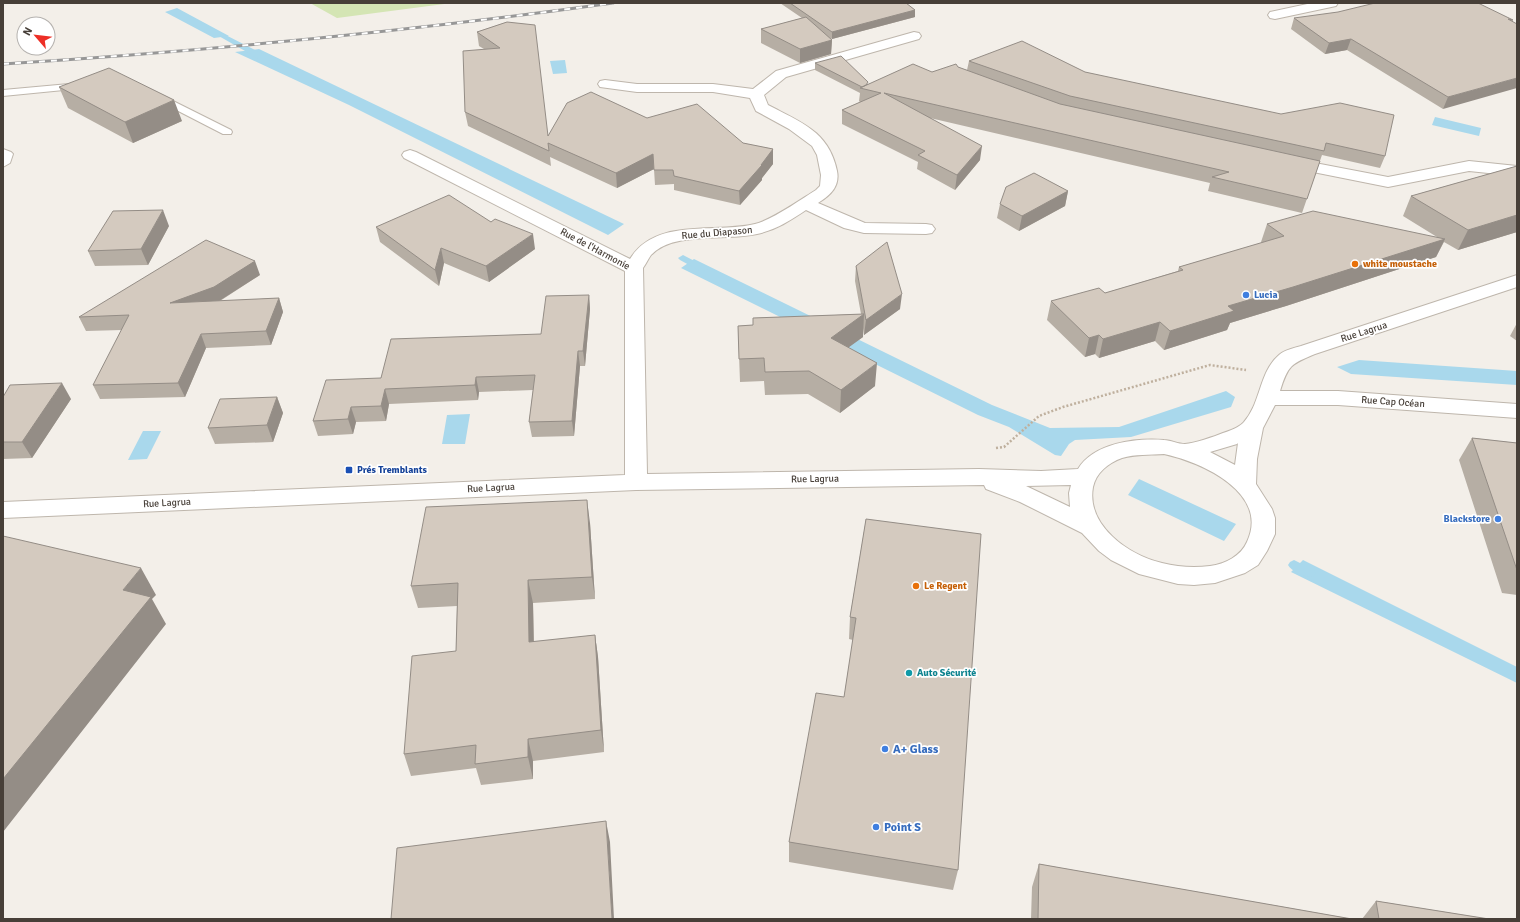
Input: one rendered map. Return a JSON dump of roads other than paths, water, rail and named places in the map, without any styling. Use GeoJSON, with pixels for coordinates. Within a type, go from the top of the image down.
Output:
{"type":"FeatureCollection","features":[{"type":"Feature","properties":{"kind":"street"},"geometry":{"type":"LineString","coordinates":[[1275,15],[1331,3]]}},
{"type":"Feature","properties":{"kind":"street"},"geometry":{"type":"LineString","coordinates":[[606,84],[636,88],[713,88],[756,94],[781,74],[914,36]]}},
{"type":"Feature","properties":{"kind":"street","name":"Rue du Diapason"},"geometry":{"type":"LineString","coordinates":[[634,268],[645,251],[655,244],[672,238],[756,230],[772,224],[825,192],[829,186],[830,175],[823,150],[818,142],[809,135],[761,108],[756,94]]}},
{"type":"Feature","properties":{"kind":"street","name":"Rue de l'Harmonie"},"geometry":{"type":"LineString","coordinates":[[410,155],[634,268],[636,482]]}},
{"type":"Feature","properties":{"kind":"street"},"geometry":{"type":"LineString","coordinates":[[1272,159],[1326,172],[1388,182],[1469,166],[1517,171]]}},
{"type":"Feature","properties":{"kind":"street"},"geometry":{"type":"LineString","coordinates":[[805,203],[850,224],[864,228],[926,229]]}},
{"type":"Feature","properties":{"kind":"street","name":"Rue Lagrua"},"geometry":{"type":"LineString","coordinates":[[1245,487],[1246,459],[1252,428],[1268,398],[1275,374],[1286,359],[1308,350],[1517,281]]}},
{"type":"Feature","properties":{"kind":"street","name":"Rue Cap Océan"},"geometry":{"type":"LineString","coordinates":[[1268,398],[1338,398],[1517,411]]}},
{"type":"Feature","properties":{"kind":"street"},"geometry":{"type":"LineString","coordinates":[[1185,451],[1228,439],[1252,428]]}},
{"type":"Feature","properties":{"kind":"street"},"geometry":{"type":"LineString","coordinates":[[1164,447],[1185,451],[1216,463],[1231,472],[1256,500],[1263,517],[1264,530],[1253,555],[1242,565],[1209,575],[1178,575],[1143,567],[1112,549],[1091,527],[1083,514],[1080,502],[1080,493],[1084,477],[1091,468],[1104,457],[1130,448],[1164,447]]}},
{"type":"Feature","properties":{"kind":"street","name":"Rue Lagrua"},"geometry":{"type":"LineString","coordinates":[[979,477],[1028,496],[1091,527]]}},
{"type":"Feature","properties":{"kind":"street","name":"Rue Lagrua"},"geometry":{"type":"LineString","coordinates":[[3,510],[636,482],[979,477],[1041,479],[1084,477]]}},
{"type":"Feature","properties":{"kind":"lane"},"geometry":{"type":"LineString","coordinates":[[3,92],[90,85]]}},
{"type":"Feature","properties":{"kind":"lane"},"geometry":{"type":"LineString","coordinates":[[152,93],[227,132]]}},
{"type":"Feature","properties":{"kind":"lane"},"geometry":{"type":"LineString","coordinates":[[3,152],[7,154],[6,161],[3,164]]}},
{"type":"Feature","properties":{"kind":"water"},"geometry":{"type":"Polygon","coordinates":[[[177,8],[229,36],[214,38],[165,12],[177,8]]]}},
{"type":"Feature","properties":{"kind":"water"},"geometry":{"type":"Polygon","coordinates":[[[259,49],[624,224],[608,235],[349,105],[235,52],[259,49]]]}},
{"type":"Feature","properties":{"kind":"water"},"geometry":{"type":"Polygon","coordinates":[[[565,60],[567,73],[553,74],[550,61],[565,60]]]}},
{"type":"Feature","properties":{"kind":"water"},"geometry":{"type":"Polygon","coordinates":[[[1435,117],[1481,128],[1479,136],[1432,125],[1435,117]]]}},
{"type":"Feature","properties":{"kind":"water"},"geometry":{"type":"Polygon","coordinates":[[[694,259],[992,405],[1050,428],[1119,427],[1226,391],[1235,397],[1231,407],[1131,437],[1075,440],[1069,444],[1061,456],[1055,455],[1009,427],[978,415],[681,268],[694,259]]]}},
{"type":"Feature","properties":{"kind":"water"},"geometry":{"type":"Polygon","coordinates":[[[1359,360],[1517,371],[1517,385],[1351,374],[1337,367],[1359,360]]]}},
{"type":"Feature","properties":{"kind":"water"},"geometry":{"type":"Polygon","coordinates":[[[470,414],[465,444],[442,444],[447,415],[470,414]]]}},
{"type":"Feature","properties":{"kind":"water"},"geometry":{"type":"Polygon","coordinates":[[[143,431],[161,431],[147,459],[128,460],[143,431]]]}},
{"type":"Feature","properties":{"kind":"water"},"geometry":{"type":"Polygon","coordinates":[[[1139,479],[1236,524],[1224,541],[1128,495],[1139,479]]]}},
{"type":"Feature","properties":{"kind":"water"},"geometry":{"type":"Polygon","coordinates":[[[1303,560],[1517,667],[1517,683],[1291,572],[1303,560]]]}},
{"type":"Feature","properties":{"kind":"waterway"},"geometry":{"type":"LineString","coordinates":[[212,30],[262,57]]}},
{"type":"Feature","properties":{"kind":"waterway"},"geometry":{"type":"LineString","coordinates":[[683,258],[703,269]]}},
{"type":"Feature","properties":{"kind":"waterway"},"geometry":{"type":"LineString","coordinates":[[1294,565],[1310,573]]}},
{"type":"Feature","properties":{"kind":"railway"},"geometry":{"type":"LineString","coordinates":[[3,64],[156,53],[308,39],[461,23],[613,3]]}},
{"type":"Feature","properties":{"kind":"place","name":"white moustache"},"geometry":{"type":"Point","coordinates":[1355,264]}},
{"type":"Feature","properties":{"kind":"place","name":"Lucia"},"geometry":{"type":"Point","coordinates":[1246,295]}},
{"type":"Feature","properties":{"kind":"place","name":"Prés Tremblants"},"geometry":{"type":"Point","coordinates":[349,470]}},
{"type":"Feature","properties":{"kind":"place","name":"Blackstore"},"geometry":{"type":"Point","coordinates":[1498,519]}},
{"type":"Feature","properties":{"kind":"place","name":"Le Regent"},"geometry":{"type":"Point","coordinates":[916,586]}},
{"type":"Feature","properties":{"kind":"place","name":"Auto Sécurité"},"geometry":{"type":"Point","coordinates":[909,673]}},
{"type":"Feature","properties":{"kind":"place","name":"A+ Glass"},"geometry":{"type":"Point","coordinates":[885,749]}},
{"type":"Feature","properties":{"kind":"place","name":"Point S"},"geometry":{"type":"Point","coordinates":[876,827]}}]}
